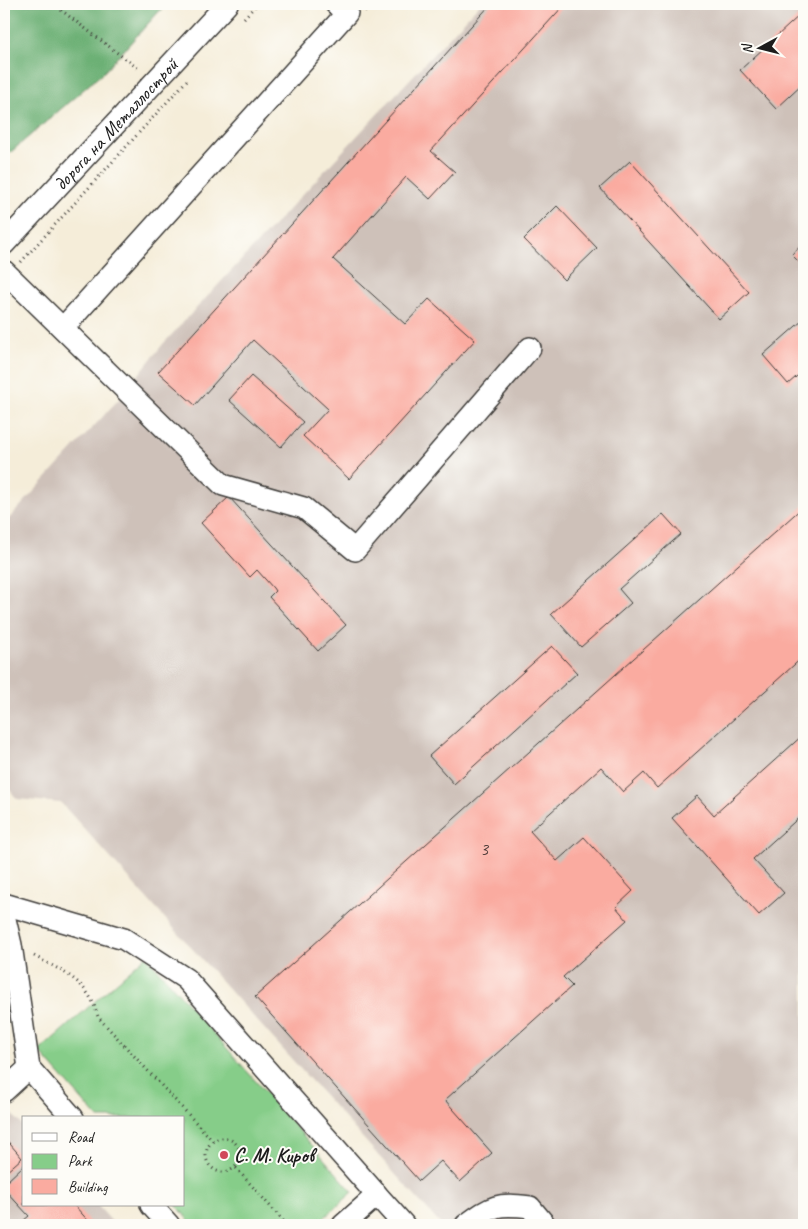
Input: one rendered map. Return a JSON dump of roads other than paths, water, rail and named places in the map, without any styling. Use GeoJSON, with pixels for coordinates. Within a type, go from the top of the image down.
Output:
{"type":"FeatureCollection","features":[{"type":"Feature","properties":{"kind":"street","name":"дорога на Металлострой"},"geometry":{"type":"LineString","coordinates":[[4,244],[227,4]]}},
{"type":"Feature","properties":{"kind":"street"},"geometry":{"type":"LineString","coordinates":[[63,328],[347,13],[336,4]]}},
{"type":"Feature","properties":{"kind":"street"},"geometry":{"type":"LineString","coordinates":[[6,273],[223,485],[304,508],[355,550],[530,348]]}},
{"type":"Feature","properties":{"kind":"street"},"geometry":{"type":"LineString","coordinates":[[4,904],[124,939],[186,980],[404,1225]]}},
{"type":"Feature","properties":{"kind":"street"},"geometry":{"type":"LineString","coordinates":[[4,915],[11,944],[29,1068],[71,1116]]}},
{"type":"Feature","properties":{"kind":"street"},"geometry":{"type":"LineString","coordinates":[[4,1091],[29,1068]]}},
{"type":"Feature","properties":{"kind":"street"},"geometry":{"type":"LineString","coordinates":[[343,1225],[377,1194]]}},
{"type":"Feature","properties":{"kind":"street"},"geometry":{"type":"LineString","coordinates":[[466,1225],[480,1214],[502,1204],[530,1207],[545,1225]]}},
{"type":"Feature","properties":{"kind":"street"},"geometry":{"type":"LineString","coordinates":[[152,1206],[169,1225]]}},
{"type":"Feature","properties":{"kind":"place","name":"С. М. Киров"},"geometry":{"type":"Point","coordinates":[224,1155]}}]}
